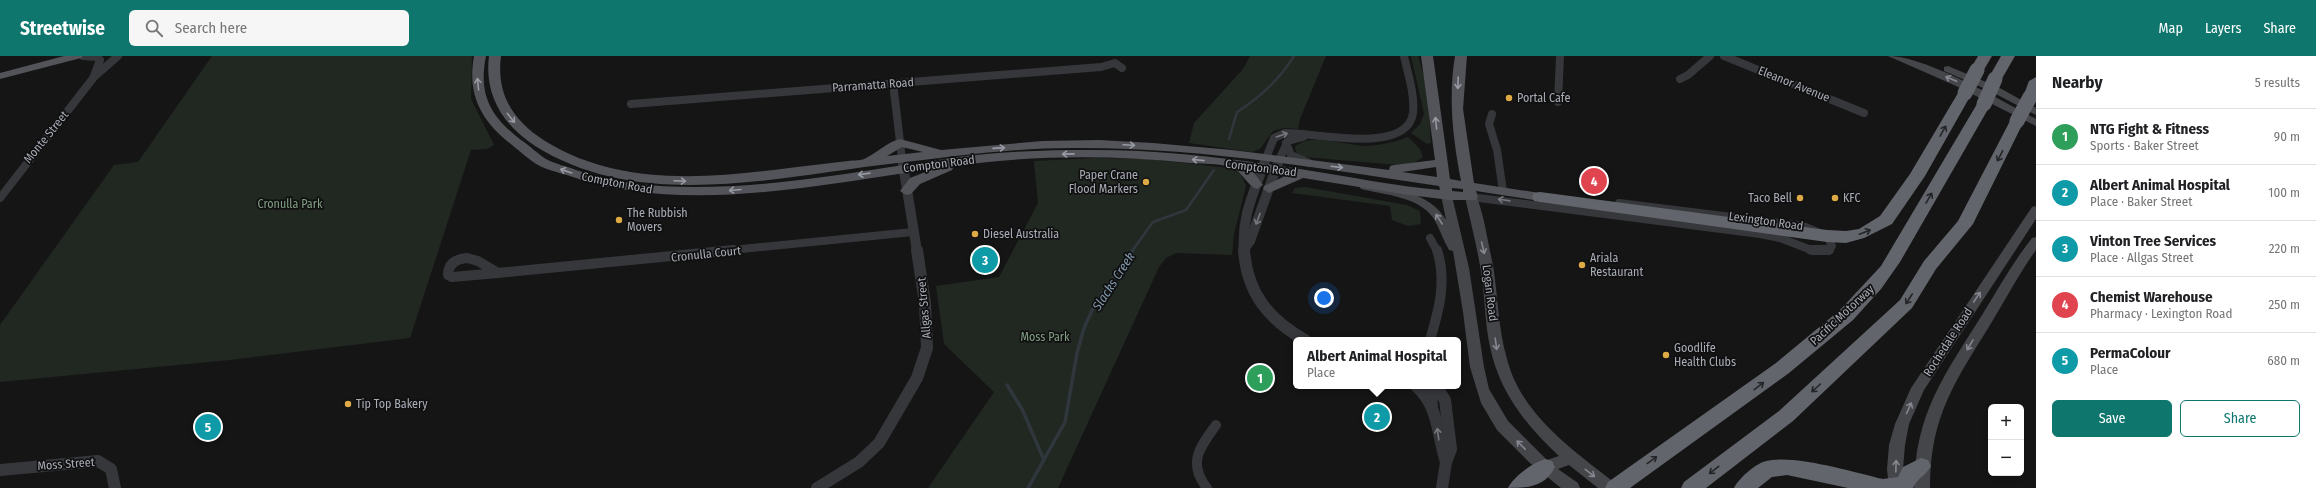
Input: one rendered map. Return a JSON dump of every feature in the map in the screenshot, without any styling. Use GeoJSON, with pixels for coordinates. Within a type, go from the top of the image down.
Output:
{"type":"FeatureCollection","features":[{"type":"Feature","properties":{"kind":"highway"},"geometry":{"type":"LineString","coordinates":[[1540,197],[1827,236],[1846,237],[1864,233],[1886,220],[1917,176],[1985,56]]}},
{"type":"Feature","properties":{"kind":"highway","name":"Pacific Motorway"},"geometry":{"type":"LineString","coordinates":[[1615,486],[1749,393],[1800,354],[1844,317],[1875,285],[1893,261],[1984,104],[1995,79],[2008,56]]}},
{"type":"Feature","properties":{"kind":"highway"},"geometry":{"type":"LineString","coordinates":[[1691,488],[1786,416],[1906,304],[1930,265],[1965,224],[2018,121],[2036,81]]}},
{"type":"Feature","properties":{"kind":"highway"},"geometry":{"type":"LineString","coordinates":[[1746,486],[1791,474],[1831,482],[1897,487],[1904,485],[1910,472],[1920,466]]}},
{"type":"Feature","properties":{"kind":"highway"},"geometry":{"type":"LineString","coordinates":[[1518,488],[1545,467]]}},
{"type":"Feature","properties":{"kind":"highway"},"geometry":{"type":"LineString","coordinates":[[1831,482],[1849,488]]}},
{"type":"Feature","properties":{"kind":"main road"},"geometry":{"type":"LineString","coordinates":[[0,69],[49,56]]}},
{"type":"Feature","properties":{"kind":"main road"},"geometry":{"type":"LineString","coordinates":[[0,76],[77,56]]}},
{"type":"Feature","properties":{"kind":"main road","name":"Compton Road"},"geometry":{"type":"LineString","coordinates":[[480,56],[477,76],[483,105],[497,127],[517,146],[542,161],[588,179],[647,190],[709,192],[902,164],[1053,154],[1108,154],[1179,158],[1236,165],[1312,164],[1444,182],[1470,191]]}},
{"type":"Feature","properties":{"kind":"main road","name":"Compton Road"},"geometry":{"type":"LineString","coordinates":[[495,56],[493,73],[495,90],[511,120],[523,132],[546,148],[560,155],[590,166],[647,178],[711,181],[868,163],[902,164],[946,153],[1046,144],[1098,144],[1184,149],[1271,164],[1302,173],[1447,195],[1470,191]]}},
{"type":"Feature","properties":{"kind":"main road","name":"Logan Road"},"geometry":{"type":"LineString","coordinates":[[1427,56],[1434,92],[1444,182],[1462,266],[1479,378],[1486,398],[1509,433],[1545,467],[1572,488]]}},
{"type":"Feature","properties":{"kind":"main road","name":"Logan Road"},"geometry":{"type":"LineString","coordinates":[[1461,56],[1458,76],[1458,110],[1461,152],[1484,253],[1496,346],[1501,364],[1510,386],[1528,414],[1540,429],[1571,458],[1615,486]]}},
{"type":"Feature","properties":{"kind":"main road"},"geometry":{"type":"LineString","coordinates":[[1893,56],[1958,83],[2036,123]]}},
{"type":"Feature","properties":{"kind":"main road"},"geometry":{"type":"LineString","coordinates":[[1916,56],[2026,101],[2036,112]]}},
{"type":"Feature","properties":{"kind":"main road"},"geometry":{"type":"LineString","coordinates":[[868,163],[900,143],[946,153]]}},
{"type":"Feature","properties":{"kind":"main road"},"geometry":{"type":"LineString","coordinates":[[906,191],[920,179],[967,160]]}},
{"type":"Feature","properties":{"kind":"main road"},"geometry":{"type":"LineString","coordinates":[[1362,170],[1406,168],[1441,162]]}},
{"type":"Feature","properties":{"kind":"main road"},"geometry":{"type":"LineString","coordinates":[[1236,165],[1249,174],[1263,187],[1302,173]]}},
{"type":"Feature","properties":{"kind":"main road"},"geometry":{"type":"LineString","coordinates":[[1343,180],[1413,199],[1427,205],[1441,221],[1462,266]]}},
{"type":"Feature","properties":{"kind":"main road"},"geometry":{"type":"LineString","coordinates":[[1470,191],[1503,191],[1540,197]]}},
{"type":"Feature","properties":{"kind":"main road","name":"Rochedale Road"},"geometry":{"type":"LineString","coordinates":[[1897,487],[1895,470],[1897,445],[1902,424],[1918,388],[2036,210]]}},
{"type":"Feature","properties":{"kind":"main road","name":"Rochedale Road"},"geometry":{"type":"LineString","coordinates":[[1922,488],[1920,466],[1924,441],[1939,396],[2036,241]]}},
{"type":"Feature","properties":{"kind":"main road"},"geometry":{"type":"LineString","coordinates":[[1545,467],[1571,458]]}},
{"type":"Feature","properties":{"kind":"street","name":"Monte Street"},"geometry":{"type":"LineString","coordinates":[[83,56],[96,57],[100,60],[94,78]]}},
{"type":"Feature","properties":{"kind":"street","name":"Monte Street"},"geometry":{"type":"LineString","coordinates":[[0,198],[28,160],[94,78],[118,56]]}},
{"type":"Feature","properties":{"kind":"street"},"geometry":{"type":"LineString","coordinates":[[1120,56],[1115,63],[1122,68]]}},
{"type":"Feature","properties":{"kind":"street"},"geometry":{"type":"LineString","coordinates":[[1301,337],[1278,321],[1256,294],[1246,272],[1244,248],[1250,240],[1263,187],[1271,164],[1273,140],[1277,136],[1292,133],[1311,136],[1369,140],[1388,136],[1404,129],[1411,120],[1414,110],[1404,56]]}},
{"type":"Feature","properties":{"kind":"street"},"geometry":{"type":"LineString","coordinates":[[1558,102],[1560,56]]}},
{"type":"Feature","properties":{"kind":"street"},"geometry":{"type":"LineString","coordinates":[[1680,79],[1710,56]]}},
{"type":"Feature","properties":{"kind":"street","name":"Eleanor Avenue"},"geometry":{"type":"LineString","coordinates":[[1724,56],[1864,113]]}},
{"type":"Feature","properties":{"kind":"street","name":"Parramatta Road"},"geometry":{"type":"LineString","coordinates":[[631,104],[1101,67],[1115,63]]}},
{"type":"Feature","properties":{"kind":"street"},"geometry":{"type":"LineString","coordinates":[[893,83],[902,164]]}},
{"type":"Feature","properties":{"kind":"street"},"geometry":{"type":"LineString","coordinates":[[1492,114],[1489,124],[1497,150],[1503,191]]}},
{"type":"Feature","properties":{"kind":"street"},"geometry":{"type":"LineString","coordinates":[[1271,164],[1286,143],[1294,138],[1311,136]]}},
{"type":"Feature","properties":{"kind":"street"},"geometry":{"type":"LineString","coordinates":[[1286,143],[1290,154],[1312,164]]}},
{"type":"Feature","properties":{"kind":"street","name":"Allgas Street"},"geometry":{"type":"LineString","coordinates":[[817,488],[859,462],[879,443],[918,375],[927,348],[927,326],[902,164]]}},
{"type":"Feature","properties":{"kind":"street","name":"Lexington Road"},"geometry":{"type":"LineString","coordinates":[[1470,191],[1760,234],[1780,238],[1816,251],[1826,251],[1832,247],[1831,241],[1827,236]]}},
{"type":"Feature","properties":{"kind":"street","name":"Cronulla Court"},"geometry":{"type":"LineString","coordinates":[[498,273],[470,258],[456,261],[448,270],[448,274],[452,277],[498,273],[913,232]]}},
{"type":"Feature","properties":{"kind":"street"},"geometry":{"type":"LineString","coordinates":[[1430,238],[1439,253],[1442,270],[1442,297],[1436,325],[1431,337]]}},
{"type":"Feature","properties":{"kind":"street"},"geometry":{"type":"LineString","coordinates":[[1436,325],[1436,337]]}},
{"type":"Feature","properties":{"kind":"street"},"geometry":{"type":"LineString","coordinates":[[1419,389],[1441,405]]}},
{"type":"Feature","properties":{"kind":"street"},"geometry":{"type":"LineString","coordinates":[[1433,389],[1441,405]]}},
{"type":"Feature","properties":{"kind":"street"},"geometry":{"type":"LineString","coordinates":[[1437,389],[1451,449],[1446,462],[1442,488]]}},
{"type":"Feature","properties":{"kind":"street"},"geometry":{"type":"LineString","coordinates":[[1441,389],[1441,405]]}},
{"type":"Feature","properties":{"kind":"street"},"geometry":{"type":"LineString","coordinates":[[1207,488],[1196,472],[1196,459],[1200,446],[1216,425]]}},
{"type":"Feature","properties":{"kind":"street","name":"Moss Street"},"geometry":{"type":"LineString","coordinates":[[0,470],[98,461],[111,469],[115,488]]}},
{"type":"Feature","properties":{"kind":"green space","name":"Cronulla Park"},"geometry":{"type":"Polygon","coordinates":[[[212,56],[472,56],[471,99],[494,145],[487,149],[471,150],[410,338],[230,360],[0,382],[0,325],[114,165],[138,162],[212,56]]]}},
{"type":"Feature","properties":{"kind":"green space"},"geometry":{"type":"Polygon","coordinates":[[[1250,56],[1326,56],[1300,119],[1298,129],[1284,128],[1273,131],[1260,149],[1251,152],[1189,143],[1194,123],[1243,69],[1250,56]]]}},
{"type":"Feature","properties":{"kind":"green space"},"geometry":{"type":"Polygon","coordinates":[[[1411,56],[1418,56],[1427,86],[1431,143],[1427,144],[1411,133],[1420,124],[1424,114],[1411,56]]]}},
{"type":"Feature","properties":{"kind":"green space"},"geometry":{"type":"Polygon","coordinates":[[[1408,137],[1420,149],[1423,157],[1414,163],[1398,165],[1304,157],[1296,152],[1295,147],[1301,143],[1318,140],[1372,146],[1393,142],[1408,137]]]}},
{"type":"Feature","properties":{"kind":"green space","name":"Moss Park"},"geometry":{"type":"Polygon","coordinates":[[[1096,158],[1148,159],[1229,168],[1241,174],[1246,186],[1234,234],[1232,255],[1176,253],[1166,258],[1159,267],[1058,488],[928,488],[994,392],[944,344],[936,286],[999,277],[1038,203],[1034,161],[1096,158]]]}},
{"type":"Feature","properties":{"kind":"green space"},"geometry":{"type":"Polygon","coordinates":[[[1305,187],[1407,205],[1420,211],[1421,224],[1408,226],[1392,220],[1390,206],[1292,193],[1295,188],[1305,187]]]}},
{"type":"Feature","properties":{"kind":"waterway","name":"Slacks Creek"},"geometry":{"type":"LineString","coordinates":[[1229,139],[1237,112],[1269,87],[1282,73],[1294,56]]}},
{"type":"Feature","properties":{"kind":"waterway","name":"Slacks Creek"},"geometry":{"type":"LineString","coordinates":[[1132,251],[1153,222],[1186,210],[1214,170]]}},
{"type":"Feature","properties":{"kind":"waterway","name":"Slacks Creek"},"geometry":{"type":"LineString","coordinates":[[1044,460],[1065,422],[1077,353],[1084,328],[1096,302],[1133,250]]}},
{"type":"Feature","properties":{"kind":"waterway"},"geometry":{"type":"LineString","coordinates":[[1007,385],[1022,409],[1044,460]]}},
{"type":"Feature","properties":{"kind":"waterway","name":"Slacks Creek"},"geometry":{"type":"LineString","coordinates":[[1028,488],[1044,460]]}},
{"type":"Feature","properties":{"kind":"place","name":"Portal Cafe"},"geometry":{"type":"Point","coordinates":[1509,98]}},
{"type":"Feature","properties":{"kind":"place","name":"Chemist Warehouse"},"geometry":{"type":"Point","coordinates":[1594,181]}},
{"type":"Feature","properties":{"kind":"place","name":"Paper Crane Flood Markers"},"geometry":{"type":"Point","coordinates":[1146,182]}},
{"type":"Feature","properties":{"kind":"place","name":"Taco Bell"},"geometry":{"type":"Point","coordinates":[1800,198]}},
{"type":"Feature","properties":{"kind":"place","name":"KFC"},"geometry":{"type":"Point","coordinates":[1835,198]}},
{"type":"Feature","properties":{"kind":"place","name":"The Rubbish Movers"},"geometry":{"type":"Point","coordinates":[619,220]}},
{"type":"Feature","properties":{"kind":"place","name":"Diesel Australia"},"geometry":{"type":"Point","coordinates":[975,234]}},
{"type":"Feature","properties":{"kind":"place","name":"Vinton Tree Services"},"geometry":{"type":"Point","coordinates":[985,260]}},
{"type":"Feature","properties":{"kind":"place","name":"Ariala Restaurant"},"geometry":{"type":"Point","coordinates":[1582,265]}},
{"type":"Feature","properties":{"kind":"place","name":"Goodlife Health Clubs"},"geometry":{"type":"Point","coordinates":[1666,355]}},
{"type":"Feature","properties":{"kind":"place","name":"NTG Fight & Fitness"},"geometry":{"type":"Point","coordinates":[1260,378]}},
{"type":"Feature","properties":{"kind":"place","name":"Tip Top Bakery"},"geometry":{"type":"Point","coordinates":[348,404]}},
{"type":"Feature","properties":{"kind":"place","name":"Albert Animal Hospital"},"geometry":{"type":"Point","coordinates":[1377,417]}},
{"type":"Feature","properties":{"kind":"place","name":"PermaColour"},"geometry":{"type":"Point","coordinates":[208,427]}}]}
